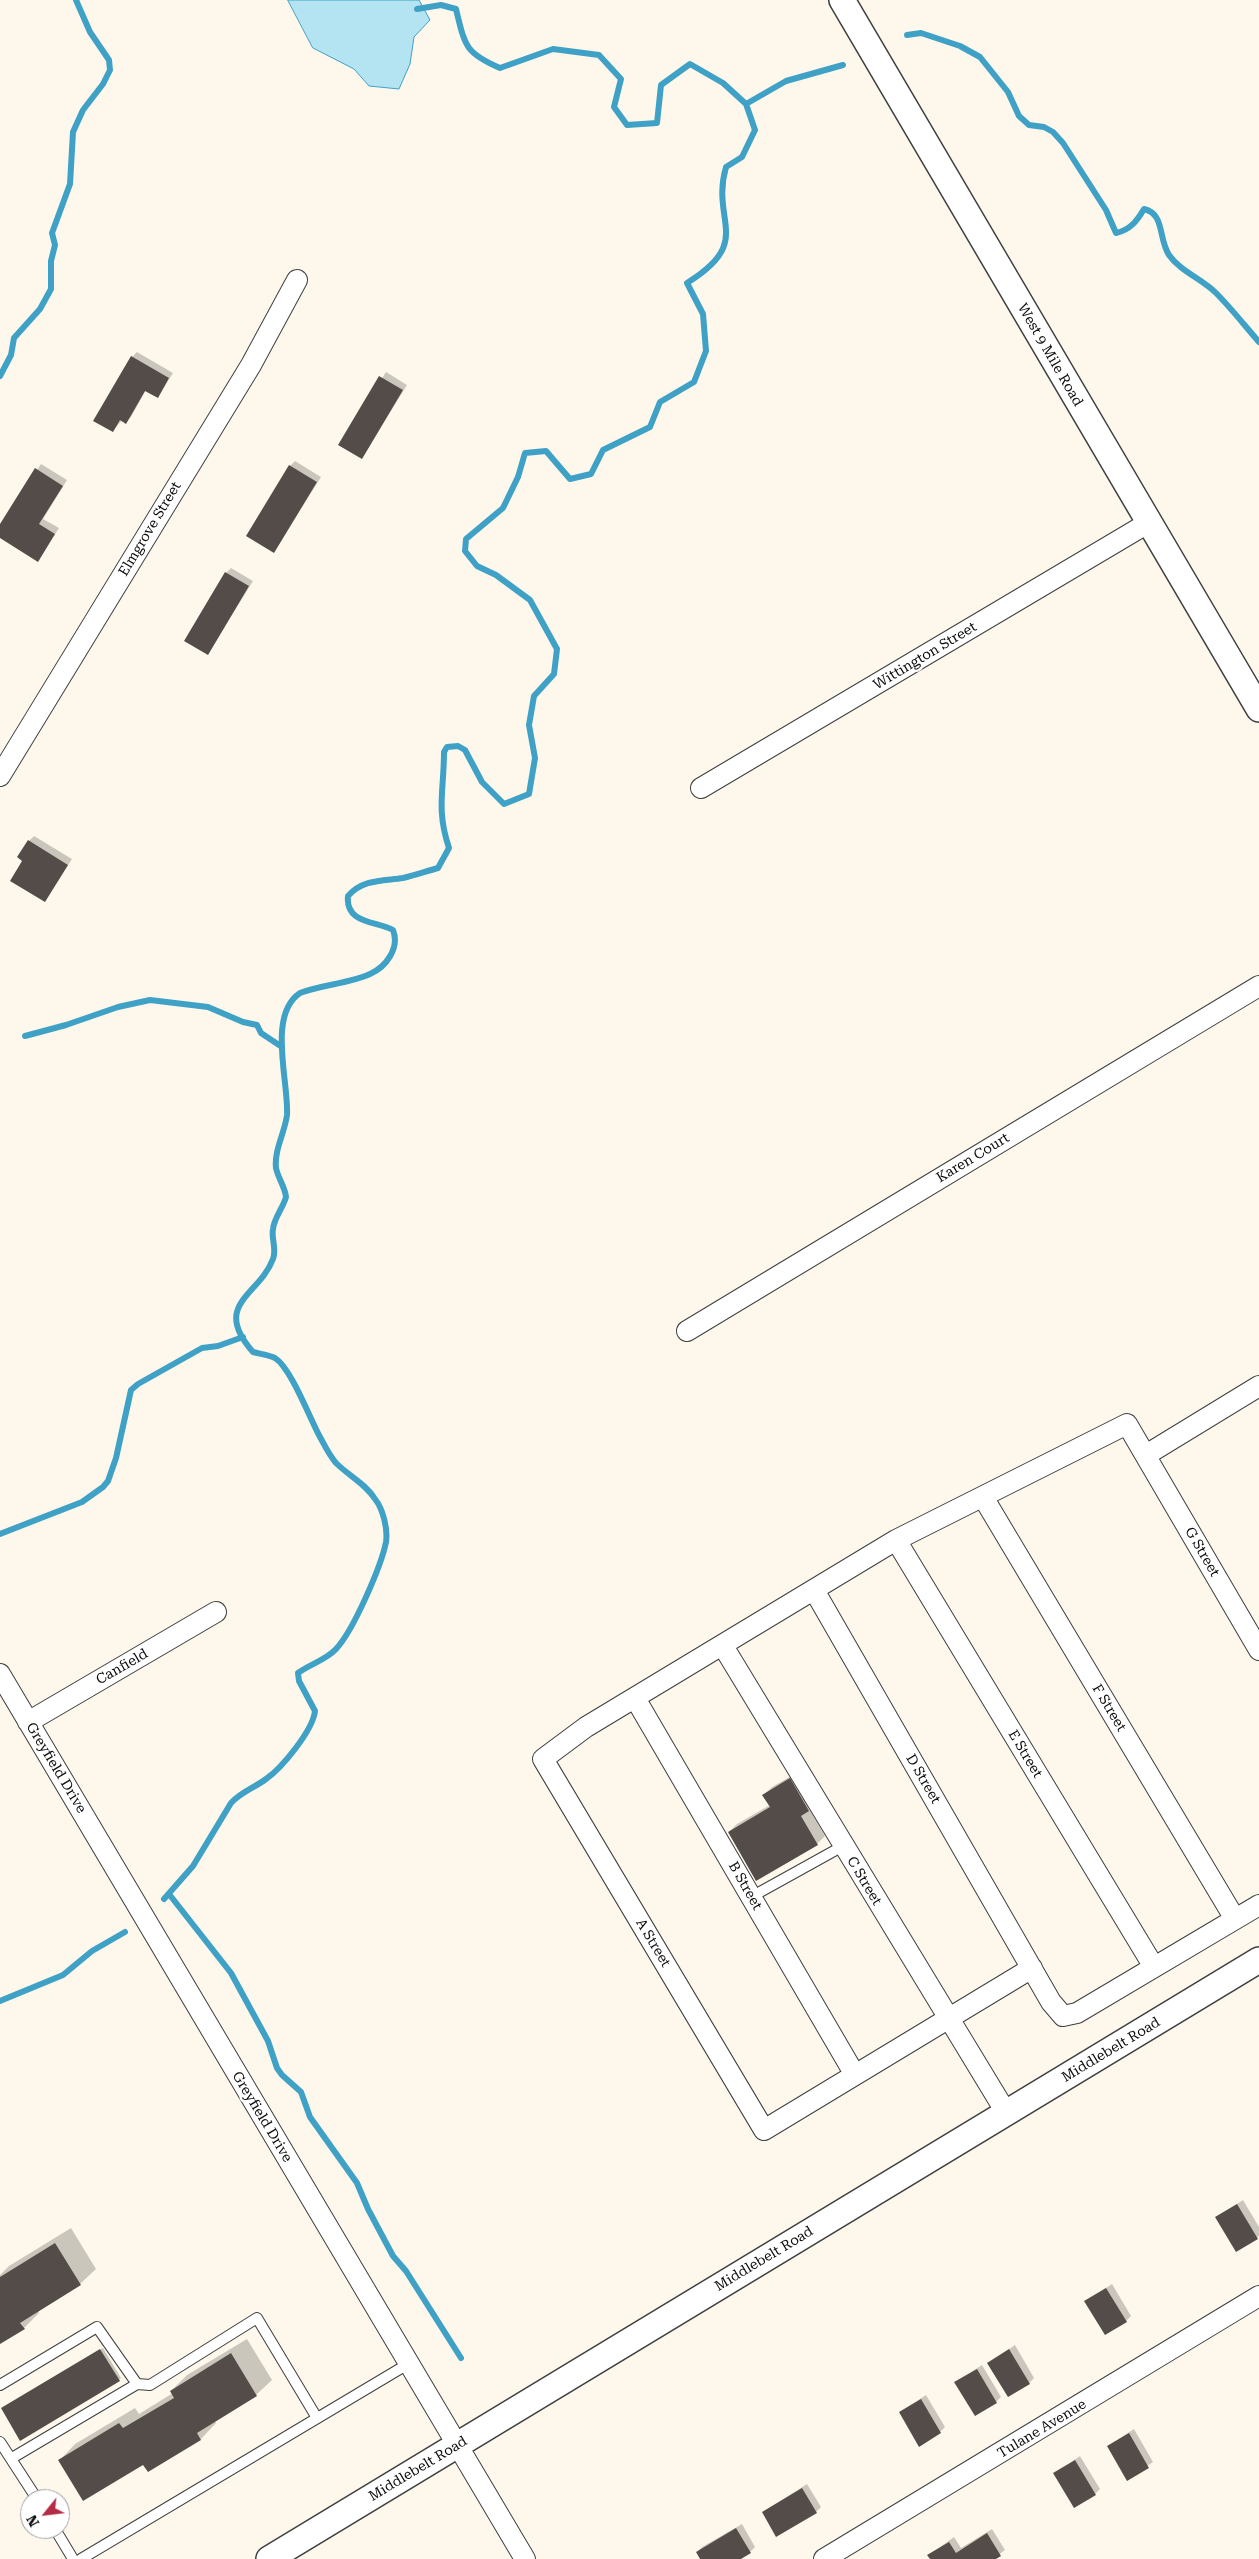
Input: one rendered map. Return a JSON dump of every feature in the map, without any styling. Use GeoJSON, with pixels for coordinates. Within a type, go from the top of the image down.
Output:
{"type":"FeatureCollection","features":[{"type":"Feature","properties":{"kind":"street","name":"West 9 Mile Road"},"geometry":{"type":"LineString","coordinates":[[842,0],[1148,523],[1259,708]]}},
{"type":"Feature","properties":{"kind":"street","name":"Elmgrove Street"},"geometry":{"type":"LineString","coordinates":[[0,776],[251,364],[297,280]]}},
{"type":"Feature","properties":{"kind":"street","name":"Wittington Street"},"geometry":{"type":"LineString","coordinates":[[701,788],[1148,523]]}},
{"type":"Feature","properties":{"kind":"street","name":"Karen Court"},"geometry":{"type":"LineString","coordinates":[[687,1331],[1259,986]]}},
{"type":"Feature","properties":{"kind":"street"},"geometry":{"type":"LineString","coordinates":[[1146,1454],[1259,1386]]}},
{"type":"Feature","properties":{"kind":"street","name":"G Street"},"geometry":{"type":"LineString","coordinates":[[983,1497],[1127,1424],[1259,1650]]}},
{"type":"Feature","properties":{"kind":"street"},"geometry":{"type":"LineString","coordinates":[[635,1698],[896,1540],[983,1497]]}},
{"type":"Feature","properties":{"kind":"street","name":"F Street"},"geometry":{"type":"LineString","coordinates":[[983,1497],[1234,1919]]}},
{"type":"Feature","properties":{"kind":"street","name":"E Street"},"geometry":{"type":"LineString","coordinates":[[896,1540],[1154,1968]]}},
{"type":"Feature","properties":{"kind":"street","name":"D Street"},"geometry":{"type":"LineString","coordinates":[[814,1590],[1051,2002],[1063,2016],[1077,2013],[1154,1968]]}},
{"type":"Feature","properties":{"kind":"street","name":"Canfield"},"geometry":{"type":"LineString","coordinates":[[28,1722],[216,1612]]}},
{"type":"Feature","properties":{"kind":"street","name":"C Street"},"geometry":{"type":"LineString","coordinates":[[723,1646],[947,2019],[1007,2114]]}},
{"type":"Feature","properties":{"kind":"street","name":"Greyfield Drive"},"geometry":{"type":"LineString","coordinates":[[1,1677],[456,2446],[525,2559]]}},
{"type":"Feature","properties":{"kind":"street","name":"A Street"},"geometry":{"type":"LineString","coordinates":[[635,1698],[586,1727],[543,1759],[764,2130],[1032,1968]]}},
{"type":"Feature","properties":{"kind":"street","name":"B Street"},"geometry":{"type":"LineString","coordinates":[[635,1698],[855,2075]]}},
{"type":"Feature","properties":{"kind":"street"},"geometry":{"type":"LineString","coordinates":[[1154,1968],[1259,1905]]}},
{"type":"Feature","properties":{"kind":"street","name":"Middlebelt Road"},"geometry":{"type":"LineString","coordinates":[[269,2559],[1259,1960]]}},
{"type":"Feature","properties":{"kind":"street","name":"Tulane Avenue"},"geometry":{"type":"LineString","coordinates":[[824,2559],[1259,2296]]}},
{"type":"Feature","properties":{"kind":"lane"},"geometry":{"type":"LineString","coordinates":[[751,1897],[843,1846]]}},
{"type":"Feature","properties":{"kind":"lane"},"geometry":{"type":"LineString","coordinates":[[12,2458],[137,2384],[150,2385],[257,2318],[317,2418]]}},
{"type":"Feature","properties":{"kind":"lane"},"geometry":{"type":"LineString","coordinates":[[0,2385],[97,2326],[137,2384]]}},
{"type":"Feature","properties":{"kind":"lane"},"geometry":{"type":"LineString","coordinates":[[81,2559],[408,2364]]}},
{"type":"Feature","properties":{"kind":"lane"},"geometry":{"type":"LineString","coordinates":[[0,2442],[31,2489]]}},
{"type":"Feature","properties":{"kind":"lane"},"geometry":{"type":"LineString","coordinates":[[61,2539],[74,2559]]}},
{"type":"Feature","properties":{"kind":"water"},"geometry":{"type":"Polygon","coordinates":[[[288,0],[419,0],[430,20],[414,37],[410,64],[399,89],[369,86],[354,69],[313,48],[288,0]]]}},
{"type":"Feature","properties":{"kind":"building"},"geometry":{"type":"Polygon","coordinates":[[[131,356],[169,378],[158,398],[145,391],[126,424],[120,420],[113,432],[93,421],[131,356]]]}},
{"type":"Feature","properties":{"kind":"building"},"geometry":{"type":"Polygon","coordinates":[[[379,376],[403,390],[362,459],[338,445],[379,376]]]}},
{"type":"Feature","properties":{"kind":"building"},"geometry":{"type":"Polygon","coordinates":[[[289,465],[317,482],[274,553],[246,536],[289,465]]]}},
{"type":"Feature","properties":{"kind":"building"},"geometry":{"type":"Polygon","coordinates":[[[35,468],[63,486],[39,524],[55,534],[38,562],[0,538],[0,524],[35,468]]]}},
{"type":"Feature","properties":{"kind":"building"},"geometry":{"type":"Polygon","coordinates":[[[225,572],[249,586],[208,655],[184,641],[225,572]]]}},
{"type":"Feature","properties":{"kind":"building"},"geometry":{"type":"Polygon","coordinates":[[[28,840],[68,865],[45,902],[10,881],[22,861],[17,857],[28,840]]]}},
{"type":"Feature","properties":{"kind":"building"},"geometry":{"type":"Polygon","coordinates":[[[790,1778],[809,1811],[801,1816],[818,1845],[756,1881],[728,1832],[770,1807],[762,1795],[790,1778]]]}},
{"type":"Feature","properties":{"kind":"building"},"geometry":{"type":"Polygon","coordinates":[[[1237,2204],[1258,2239],[1236,2252],[1215,2217],[1237,2204]]]}},
{"type":"Feature","properties":{"kind":"building"},"geometry":{"type":"Polygon","coordinates":[[[55,2243],[81,2285],[20,2323],[25,2329],[0,2344],[0,2277],[55,2243]]]}},
{"type":"Feature","properties":{"kind":"building"},"geometry":{"type":"Polygon","coordinates":[[[1106,2288],[1127,2322],[1105,2335],[1084,2301],[1106,2288]]]}},
{"type":"Feature","properties":{"kind":"building"},"geometry":{"type":"Polygon","coordinates":[[[100,2349],[120,2381],[20,2441],[1,2408],[100,2349]]]}},
{"type":"Feature","properties":{"kind":"building"},"geometry":{"type":"Polygon","coordinates":[[[1009,2349],[1030,2384],[1008,2397],[987,2363],[1009,2349]]]}},
{"type":"Feature","properties":{"kind":"building"},"geometry":{"type":"Polygon","coordinates":[[[231,2353],[257,2396],[197,2433],[201,2440],[148,2472],[143,2465],[83,2501],[58,2460],[119,2423],[123,2428],[174,2398],[170,2391],[231,2353]]]}},
{"type":"Feature","properties":{"kind":"building"},"geometry":{"type":"Polygon","coordinates":[[[977,2369],[997,2403],[975,2416],[954,2382],[977,2369]]]}},
{"type":"Feature","properties":{"kind":"building"},"geometry":{"type":"Polygon","coordinates":[[[921,2399],[941,2433],[919,2447],[899,2412],[921,2399]]]}},
{"type":"Feature","properties":{"kind":"building"},"geometry":{"type":"Polygon","coordinates":[[[1129,2433],[1149,2468],[1127,2481],[1107,2446],[1129,2433]]]}},
{"type":"Feature","properties":{"kind":"building"},"geometry":{"type":"Polygon","coordinates":[[[1075,2460],[1096,2495],[1074,2508],[1053,2473],[1075,2460]]]}},
{"type":"Feature","properties":{"kind":"building"},"geometry":{"type":"Polygon","coordinates":[[[802,2488],[817,2513],[776,2537],[762,2512],[802,2488]]]}},
{"type":"Feature","properties":{"kind":"building"},"geometry":{"type":"Polygon","coordinates":[[[736,2528],[751,2553],[741,2559],[700,2559],[696,2552],[736,2528]]]}},
{"type":"Feature","properties":{"kind":"building"},"geometry":{"type":"Polygon","coordinates":[[[987,2533],[1001,2556],[996,2559],[930,2559],[927,2555],[949,2542],[956,2553],[987,2533]]]}},
{"type":"Feature","properties":{"kind":"waterway"},"geometry":{"type":"LineString","coordinates":[[0,376],[11,355],[14,338],[40,309],[51,289],[51,261],[55,245],[52,233],[70,184],[73,132],[83,110],[103,84],[110,70],[109,60],[90,32],[76,0]]}},
{"type":"Feature","properties":{"kind":"waterway"},"geometry":{"type":"LineString","coordinates":[[164,1899],[193,1866],[231,1803],[273,1774],[303,1738],[315,1711],[299,1681],[298,1673],[328,1656],[343,1640],[366,1598],[386,1542],[386,1525],[378,1503],[367,1488],[341,1468],[331,1457],[294,1383],[281,1364],[273,1357],[253,1352],[241,1336],[236,1322],[237,1311],[242,1301],[266,1272],[273,1259],[274,1225],[286,1197],[276,1168],[278,1148],[287,1115],[282,1050],[284,1017],[290,1003],[300,993],[354,980],[370,974],[381,967],[390,956],[395,943],[393,930],[357,917],[348,905],[348,896],[360,886],[403,878],[438,868],[449,848],[442,811],[444,752],[447,747],[458,746],[465,750],[482,782],[504,804],[529,794],[535,758],[529,725],[534,696],[554,674],[557,649],[530,600],[496,575],[477,566],[465,551],[466,539],[503,508],[518,477],[525,453],[546,451],[570,479],[591,474],[603,450],[650,427],[660,402],[694,382],[706,351],[703,314],[687,283],[708,268],[720,255],[725,242],[726,230],[723,202],[726,167],[742,157],[755,130],[746,104],[723,83],[690,64],[661,85],[657,123],[627,125],[614,107],[621,79],[599,55],[553,49],[500,68],[480,58],[468,47],[456,9],[441,5],[417,9]]}},
{"type":"Feature","properties":{"kind":"waterway"},"geometry":{"type":"LineString","coordinates":[[907,35],[921,33],[960,46],[980,57],[1008,92],[1019,116],[1029,125],[1044,127],[1053,132],[1063,143],[1106,210],[1116,233],[1125,230],[1133,224],[1144,209],[1151,212],[1158,221],[1169,255],[1185,270],[1216,293],[1259,342]]}},
{"type":"Feature","properties":{"kind":"waterway"},"geometry":{"type":"LineString","coordinates":[[746,104],[786,81],[843,65]]}},
{"type":"Feature","properties":{"kind":"waterway"},"geometry":{"type":"LineString","coordinates":[[25,1036],[66,1025],[118,1007],[150,1000],[208,1007],[243,1022],[257,1025],[261,1033],[282,1047]]}},
{"type":"Feature","properties":{"kind":"waterway"},"geometry":{"type":"LineString","coordinates":[[0,1534],[82,1502],[103,1487],[108,1481],[116,1458],[131,1390],[138,1384],[202,1348],[218,1346],[243,1337]]}},
{"type":"Feature","properties":{"kind":"waterway"},"geometry":{"type":"LineString","coordinates":[[169,1894],[231,1973],[268,2041],[277,2068],[301,2092],[310,2117],[357,2183],[368,2209],[393,2256],[406,2271],[461,2358]]}},
{"type":"Feature","properties":{"kind":"waterway"},"geometry":{"type":"LineString","coordinates":[[0,2001],[63,1975],[92,1951],[125,1932]]}}]}
